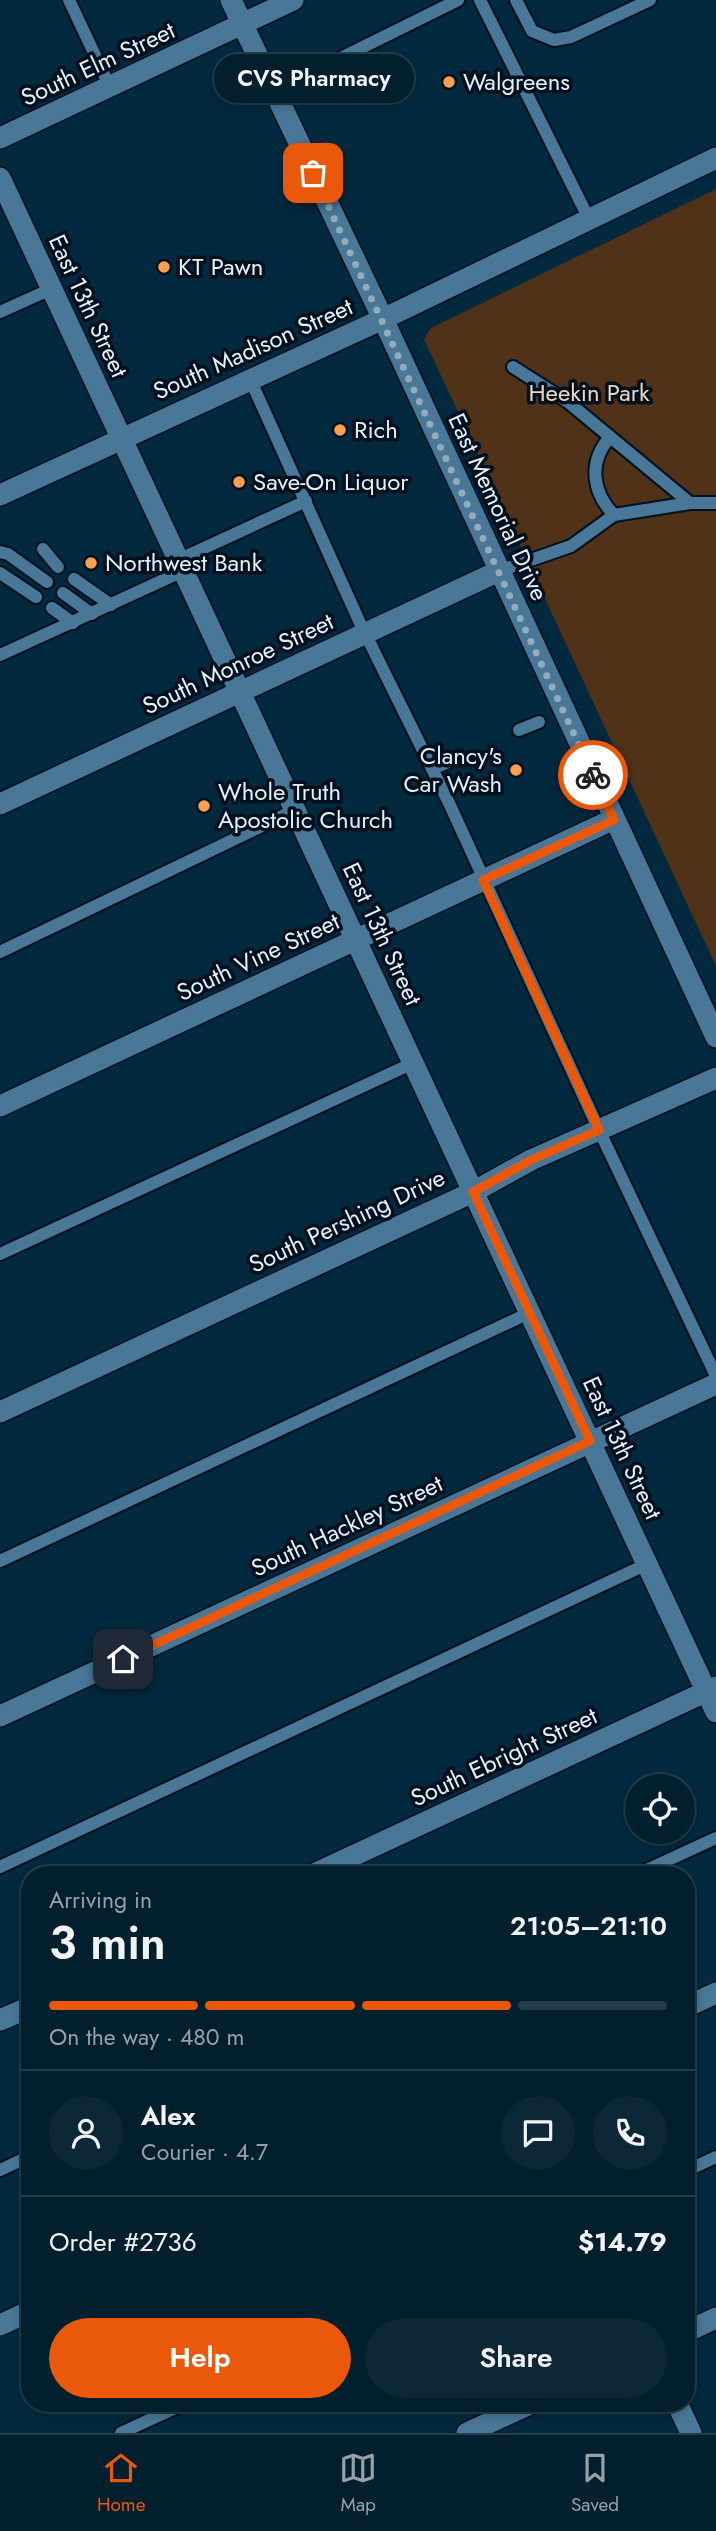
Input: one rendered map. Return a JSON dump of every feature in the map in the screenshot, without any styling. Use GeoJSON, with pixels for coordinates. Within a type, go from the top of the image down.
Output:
{"type":"FeatureCollection","features":[{"type":"Feature","properties":{"kind":"street","name":"East Memorial Drive"},"geometry":{"type":"LineString","coordinates":[[230,0],[383,319],[716,1037]]}},
{"type":"Feature","properties":{"kind":"street","name":"South Elm Street"},"geometry":{"type":"LineString","coordinates":[[0,138],[243,26],[293,0]]}},
{"type":"Feature","properties":{"kind":"street","name":"South Madison Street"},"geometry":{"type":"LineString","coordinates":[[0,495],[383,319],[716,158]]}},
{"type":"Feature","properties":{"kind":"street","name":"East 13th Street"},"geometry":{"type":"LineString","coordinates":[[0,178],[647,1564],[711,1689],[716,1712]]}},
{"type":"Feature","properties":{"kind":"street","name":"South Monroe Street"},"geometry":{"type":"LineString","coordinates":[[0,804],[499,571]]}},
{"type":"Feature","properties":{"kind":"street","name":"South Vine Street"},"geometry":{"type":"LineString","coordinates":[[0,1107],[614,820]]}},
{"type":"Feature","properties":{"kind":"street","name":"South Pershing Drive"},"geometry":{"type":"LineString","coordinates":[[0,1412],[473,1192],[531,1160],[716,1078]]}},
{"type":"Feature","properties":{"kind":"street","name":"South Hackley Street"},"geometry":{"type":"LineString","coordinates":[[0,1716],[716,1384]]}},
{"type":"Feature","properties":{"kind":"street","name":"South Ebright Street"},"geometry":{"type":"LineString","coordinates":[[331,1866],[711,1689]]}},
{"type":"Feature","properties":{"kind":"street"},"geometry":{"type":"LineString","coordinates":[[695,2003],[716,1993]]}},
{"type":"Feature","properties":{"kind":"street"},"geometry":{"type":"LineString","coordinates":[[0,2020],[21,2011]]}},
{"type":"Feature","properties":{"kind":"street"},"geometry":{"type":"LineString","coordinates":[[0,2325],[21,2315]]}},
{"type":"Feature","properties":{"kind":"street"},"geometry":{"type":"LineString","coordinates":[[695,2328],[716,2318]]}},
{"type":"Feature","properties":{"kind":"street"},"geometry":{"type":"LineString","coordinates":[[467,2433],[512,2412]]}},
{"type":"Feature","properties":{"kind":"street"},"geometry":{"type":"LineString","coordinates":[[681,2412],[691,2433]]}},
{"type":"Feature","properties":{"kind":"lane"},"geometry":{"type":"LineString","coordinates":[[69,0],[110,87]]}},
{"type":"Feature","properties":{"kind":"lane"},"geometry":{"type":"LineString","coordinates":[[274,91],[458,0]]}},
{"type":"Feature","properties":{"kind":"lane"},"geometry":{"type":"LineString","coordinates":[[480,0],[589,219]]}},
{"type":"Feature","properties":{"kind":"lane"},"geometry":{"type":"LineString","coordinates":[[516,0],[532,31],[554,40],[571,37],[650,0]]}},
{"type":"Feature","properties":{"kind":"lane"},"geometry":{"type":"LineString","coordinates":[[0,312],[51,289]]}},
{"type":"Feature","properties":{"kind":"lane"},"geometry":{"type":"LineString","coordinates":[[513,367],[568,402],[690,503]]}},
{"type":"Feature","properties":{"kind":"lane"},"geometry":{"type":"LineString","coordinates":[[250,379],[366,633],[716,1376]]}},
{"type":"Feature","properties":{"kind":"lane"},"geometry":{"type":"LineString","coordinates":[[610,437],[596,462],[596,489],[602,503],[614,515]]}},
{"type":"Feature","properties":{"kind":"lane"},"geometry":{"type":"LineString","coordinates":[[0,655],[111,605],[306,501]]}},
{"type":"Feature","properties":{"kind":"lane"},"geometry":{"type":"LineString","coordinates":[[499,571],[571,546],[614,515],[690,503],[716,503]]}},
{"type":"Feature","properties":{"kind":"lane"},"geometry":{"type":"LineString","coordinates":[[43,549],[58,568]]}},
{"type":"Feature","properties":{"kind":"lane"},"geometry":{"type":"LineString","coordinates":[[0,552],[8,554],[47,582]]}},
{"type":"Feature","properties":{"kind":"lane"},"geometry":{"type":"LineString","coordinates":[[0,573],[36,597]]}},
{"type":"Feature","properties":{"kind":"lane"},"geometry":{"type":"LineString","coordinates":[[74,579],[111,605]]}},
{"type":"Feature","properties":{"kind":"lane"},"geometry":{"type":"LineString","coordinates":[[63,593],[92,614]]}},
{"type":"Feature","properties":{"kind":"lane"},"geometry":{"type":"LineString","coordinates":[[52,608],[73,623]]}},
{"type":"Feature","properties":{"kind":"lane"},"geometry":{"type":"LineString","coordinates":[[519,730],[539,722]]}},
{"type":"Feature","properties":{"kind":"lane"},"geometry":{"type":"LineString","coordinates":[[432,769],[460,757]]}},
{"type":"Feature","properties":{"kind":"lane"},"geometry":{"type":"LineString","coordinates":[[0,952],[295,810]]}},
{"type":"Feature","properties":{"kind":"lane"},"geometry":{"type":"LineString","coordinates":[[0,1254],[413,1063]]}},
{"type":"Feature","properties":{"kind":"lane"},"geometry":{"type":"LineString","coordinates":[[0,1561],[529,1313]]}},
{"type":"Feature","properties":{"kind":"lane"},"geometry":{"type":"LineString","coordinates":[[0,1867],[647,1564]]}},
{"type":"Feature","properties":{"kind":"lane"},"geometry":{"type":"LineString","coordinates":[[655,1866],[716,1838]]}},
{"type":"Feature","properties":{"kind":"lane"},"geometry":{"type":"LineString","coordinates":[[695,2167],[716,2157]]}},
{"type":"Feature","properties":{"kind":"lane"},"geometry":{"type":"LineString","coordinates":[[0,2170],[21,2160]]}},
{"type":"Feature","properties":{"kind":"lane"},"geometry":{"type":"LineString","coordinates":[[121,2433],[166,2412]]}},
{"type":"Feature","properties":{"kind":"green space","name":"Heekin Park"},"geometry":{"type":"Polygon","coordinates":[[[716,189],[716,966],[424,339],[431,328],[716,189]]]}},
{"type":"Feature","properties":{"kind":"way so far"},"geometry":{"type":"LineString","coordinates":[[313,173],[593,775]]}},
{"type":"Feature","properties":{"kind":"place","name":"Walgreens"},"geometry":{"type":"Point","coordinates":[449,82]}},
{"type":"Feature","properties":{"kind":"place","name":"CVS Pharmacy"},"geometry":{"type":"Point","coordinates":[313,173]}},
{"type":"Feature","properties":{"kind":"place","name":"KT Pawn"},"geometry":{"type":"Point","coordinates":[164,267]}},
{"type":"Feature","properties":{"kind":"place","name":"Rich"},"geometry":{"type":"Point","coordinates":[340,430]}},
{"type":"Feature","properties":{"kind":"place","name":"Save-On Liquor"},"geometry":{"type":"Point","coordinates":[239,482]}},
{"type":"Feature","properties":{"kind":"place","name":"Northwest Bank"},"geometry":{"type":"Point","coordinates":[91,563]}},
{"type":"Feature","properties":{"kind":"place","name":"Clancy's Car Wash"},"geometry":{"type":"Point","coordinates":[516,770]}},
{"type":"Feature","properties":{"kind":"place","name":"Whole Truth Apostolic Church"},"geometry":{"type":"Point","coordinates":[204,806]}},
{"type":"Feature","properties":{"kind":"route"},"geometry":{"type":"LineString","coordinates":[[123,1659],[590,1441],[473,1192],[531,1160],[599,1130],[483,880],[614,820],[593,775]]}}]}
